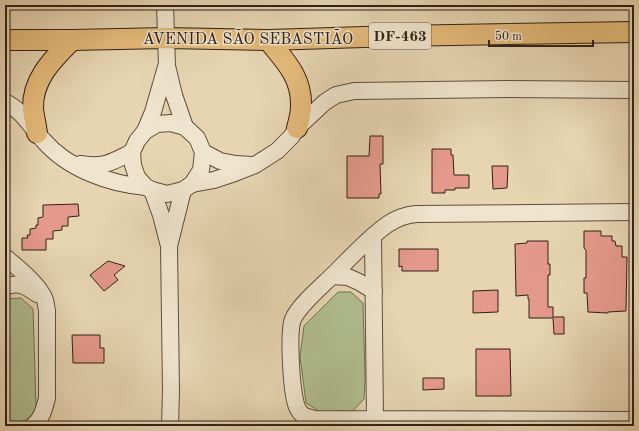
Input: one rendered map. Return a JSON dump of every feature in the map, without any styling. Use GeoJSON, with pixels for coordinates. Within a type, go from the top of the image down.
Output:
{"type":"FeatureCollection","features":[{"type":"Feature","properties":{"kind":"main road","name":"AVENIDA SÃO SEBASTIÃO"},"geometry":{"type":"LineString","coordinates":[[5,40],[166,38],[268,40],[396,36],[634,32]]}},
{"type":"Feature","properties":{"kind":"main road"},"geometry":{"type":"LineString","coordinates":[[37,133],[33,108],[35,92],[50,63],[72,40]]}},
{"type":"Feature","properties":{"kind":"main road"},"geometry":{"type":"LineString","coordinates":[[268,40],[297,79],[301,94],[301,107],[297,128]]}},
{"type":"Feature","properties":{"kind":"street"},"geometry":{"type":"LineString","coordinates":[[165,5],[166,66],[185,127]]}},
{"type":"Feature","properties":{"kind":"street"},"geometry":{"type":"LineString","coordinates":[[145,131],[153,112],[166,66]]}},
{"type":"Feature","properties":{"kind":"street"},"geometry":{"type":"LineString","coordinates":[[5,102],[14,106],[44,142],[54,151],[85,172],[131,186],[149,188],[167,194],[214,180],[255,165],[277,151],[291,137],[297,128],[325,102],[336,95],[354,91],[506,89],[634,90]]}},
{"type":"Feature","properties":{"kind":"street"},"geometry":{"type":"LineString","coordinates":[[169,246],[187,187],[201,170],[203,152],[197,138],[185,127],[171,123],[157,124],[145,131],[137,140],[132,152],[132,165],[137,177],[149,188],[161,215],[169,246],[170,426]]}},
{"type":"Feature","properties":{"kind":"street"},"geometry":{"type":"LineString","coordinates":[[67,161],[97,166],[111,163],[132,152]]}},
{"type":"Feature","properties":{"kind":"street"},"geometry":{"type":"LineString","coordinates":[[203,152],[220,161],[255,165]]}},
{"type":"Feature","properties":{"kind":"street"},"geometry":{"type":"LineString","coordinates":[[634,212],[407,215],[388,224],[373,236],[300,309],[293,319],[290,343],[294,398],[297,409],[303,416],[315,419],[634,420]]}},
{"type":"Feature","properties":{"kind":"street"},"geometry":{"type":"LineString","coordinates":[[373,236],[375,420]]}},
{"type":"Feature","properties":{"kind":"street"},"geometry":{"type":"LineString","coordinates":[[5,257],[22,270],[38,288],[45,300],[47,310],[46,398],[41,418],[33,426]]}},
{"type":"Feature","properties":{"kind":"street"},"geometry":{"type":"LineString","coordinates":[[332,276],[348,277],[374,291]]}},
{"type":"Feature","properties":{"kind":"street"},"geometry":{"type":"LineString","coordinates":[[5,287],[11,284],[22,285],[31,289],[45,300]]}},
{"type":"Feature","properties":{"kind":"green space"},"geometry":{"type":"Polygon","coordinates":[[[338,292],[351,292],[363,303],[365,378],[364,399],[352,412],[322,413],[306,403],[300,356],[304,326],[338,292]]]}},
{"type":"Feature","properties":{"kind":"green space"},"geometry":{"type":"Polygon","coordinates":[[[21,298],[33,309],[36,407],[32,416],[21,422],[10,421],[5,415],[5,302],[8,299],[21,298]]]}},
{"type":"Feature","properties":{"kind":"building"},"geometry":{"type":"Polygon","coordinates":[[[370,136],[383,136],[383,164],[380,164],[381,194],[379,194],[379,198],[347,198],[347,156],[369,156],[370,136]]]}},
{"type":"Feature","properties":{"kind":"building"},"geometry":{"type":"Polygon","coordinates":[[[432,149],[451,149],[451,155],[453,155],[454,175],[469,175],[469,188],[455,188],[455,190],[445,190],[445,193],[432,193],[432,149]]]}},
{"type":"Feature","properties":{"kind":"building"},"geometry":{"type":"Polygon","coordinates":[[[492,166],[508,166],[507,188],[493,189],[492,166]]]}},
{"type":"Feature","properties":{"kind":"building"},"geometry":{"type":"Polygon","coordinates":[[[78,204],[79,216],[68,217],[68,226],[62,226],[62,230],[53,231],[53,239],[46,239],[46,250],[22,250],[22,238],[28,238],[27,235],[30,235],[30,229],[36,228],[36,225],[38,225],[38,218],[43,217],[43,205],[78,204]]]}},
{"type":"Feature","properties":{"kind":"building"},"geometry":{"type":"Polygon","coordinates":[[[584,231],[601,231],[601,236],[612,236],[612,241],[615,241],[616,246],[622,246],[622,257],[627,257],[626,311],[608,313],[588,312],[587,293],[584,293],[584,278],[586,278],[586,250],[584,248],[584,231]]]}},
{"type":"Feature","properties":{"kind":"building"},"geometry":{"type":"Polygon","coordinates":[[[527,241],[548,241],[548,264],[550,264],[550,275],[548,275],[548,307],[553,307],[553,317],[564,317],[564,334],[554,334],[553,318],[529,318],[528,295],[516,296],[515,244],[527,243],[527,241]]]}},
{"type":"Feature","properties":{"kind":"building"},"geometry":{"type":"Polygon","coordinates":[[[399,249],[438,249],[438,271],[402,271],[402,266],[399,267],[399,249]]]}},
{"type":"Feature","properties":{"kind":"building"},"geometry":{"type":"Polygon","coordinates":[[[108,261],[125,266],[114,275],[118,280],[104,291],[90,275],[108,261]]]}},
{"type":"Feature","properties":{"kind":"building"},"geometry":{"type":"Polygon","coordinates":[[[498,290],[498,312],[473,313],[473,291],[498,290]]]}},
{"type":"Feature","properties":{"kind":"building"},"geometry":{"type":"Polygon","coordinates":[[[72,335],[100,335],[100,348],[104,348],[104,363],[73,363],[72,335]]]}},
{"type":"Feature","properties":{"kind":"building"},"geometry":{"type":"Polygon","coordinates":[[[476,349],[510,349],[511,396],[476,396],[476,349]]]}},
{"type":"Feature","properties":{"kind":"building"},"geometry":{"type":"Polygon","coordinates":[[[423,378],[444,378],[444,389],[423,390],[423,378]]]}}]}
